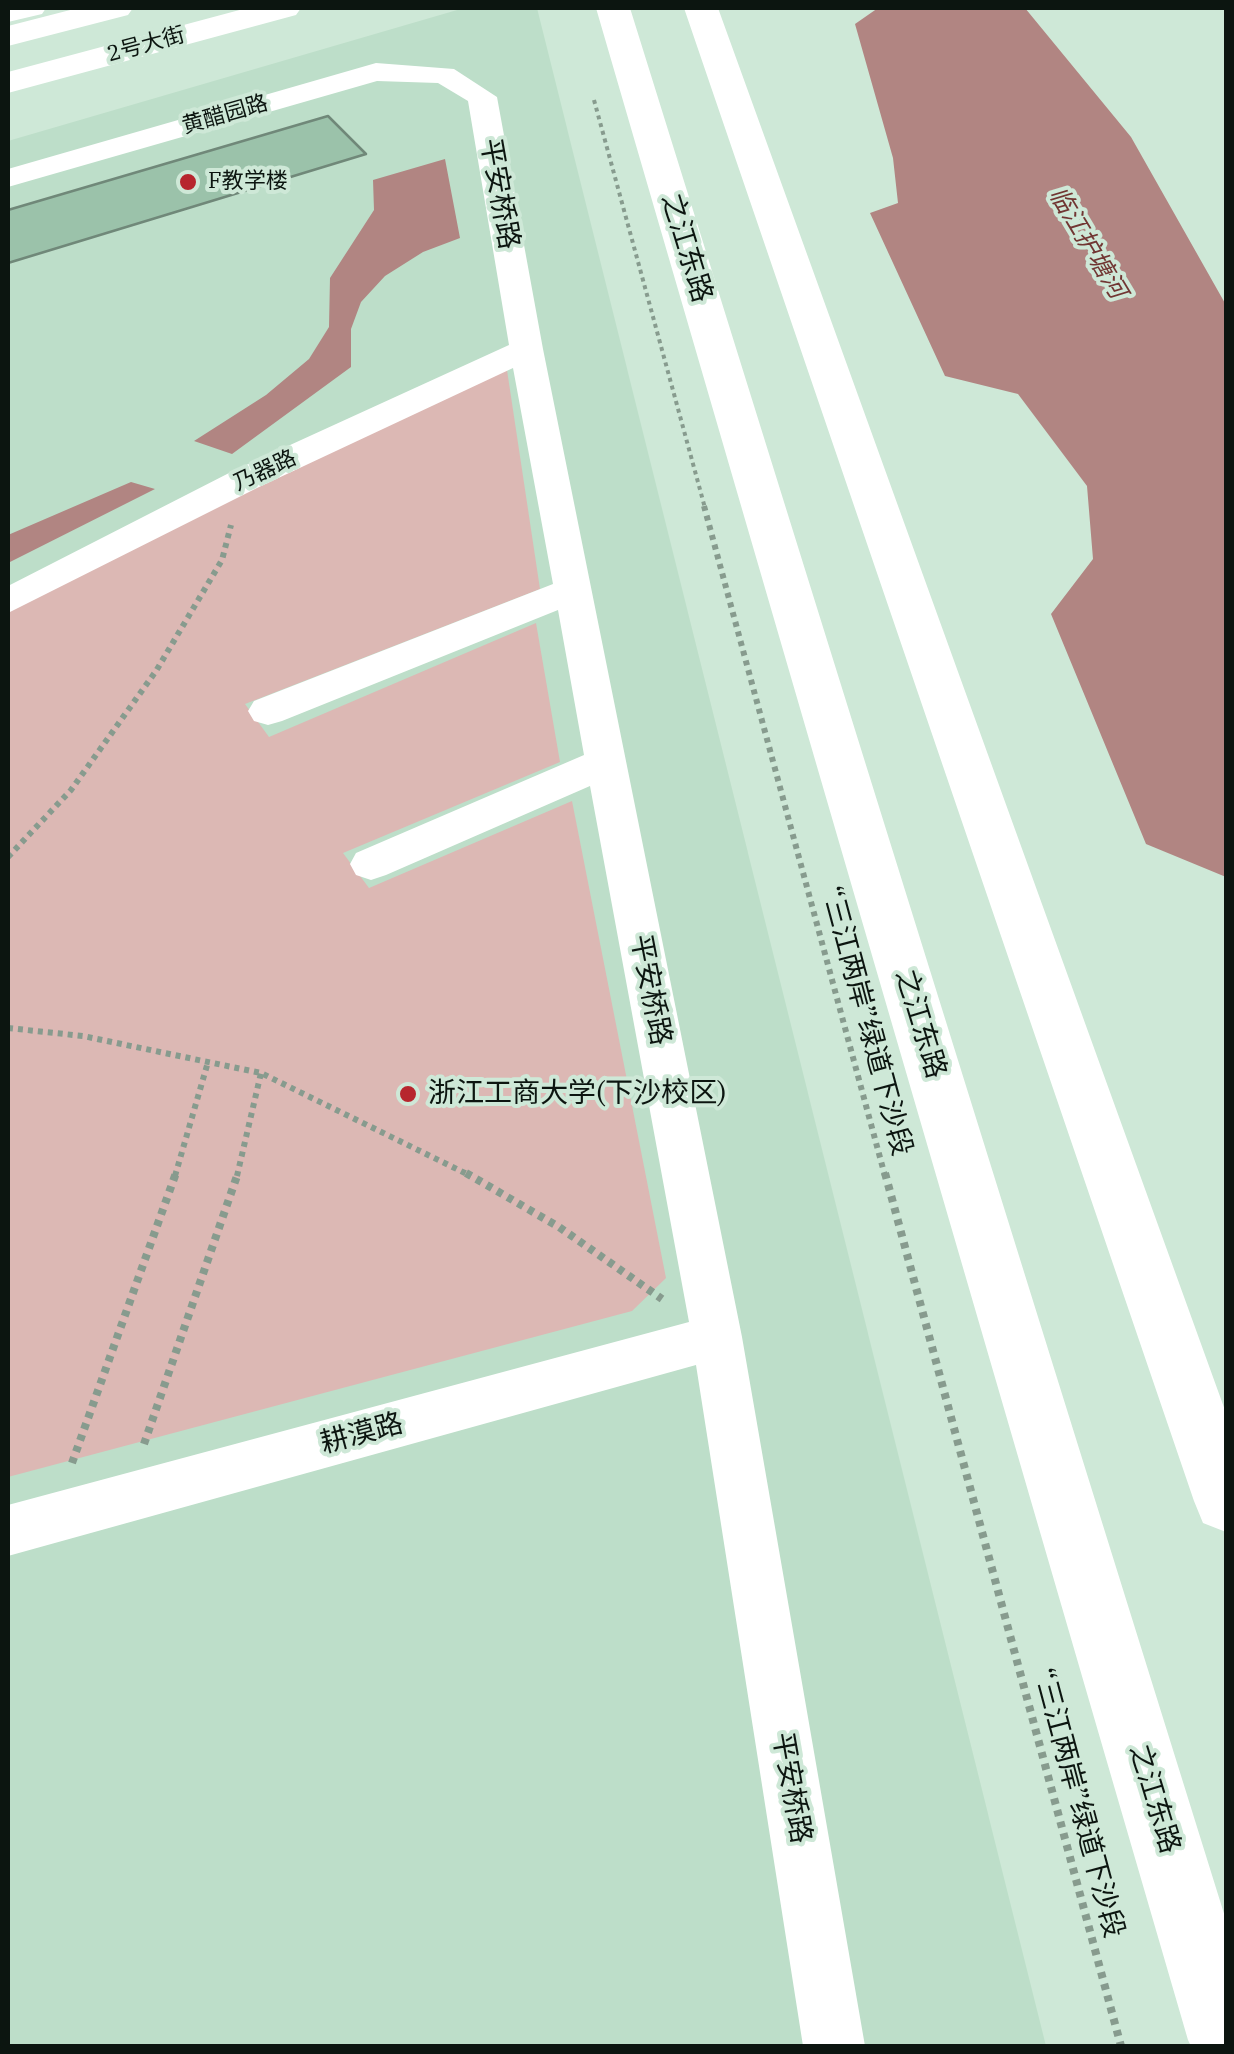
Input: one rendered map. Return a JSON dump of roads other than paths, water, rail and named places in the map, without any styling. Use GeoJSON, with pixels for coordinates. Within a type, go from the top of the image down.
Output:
{"type":"FeatureCollection","features":[{"type":"Feature","properties":{"kind":"main road","name":"2号大街"},"geometry":{"type":"LineString","coordinates":[[8,36],[116,8]]}},
{"type":"Feature","properties":{"kind":"main road","name":"2号大街"},"geometry":{"type":"LineString","coordinates":[[8,84],[284,8]]}},
{"type":"Feature","properties":{"kind":"main road","name":"之江东路"},"geometry":{"type":"LineString","coordinates":[[613,8],[1226,2040]]}},
{"type":"Feature","properties":{"kind":"main road"},"geometry":{"type":"LineString","coordinates":[[701,8],[1226,1501]]}},
{"type":"Feature","properties":{"kind":"street"},"geometry":{"type":"LineString","coordinates":[[8,14],[32,8]]}},
{"type":"Feature","properties":{"kind":"street","name":"黄醋园路"},"geometry":{"type":"LineString","coordinates":[[8,178],[376,72],[444,75]]}},
{"type":"Feature","properties":{"kind":"street","name":"平安桥路"},"geometry":{"type":"LineString","coordinates":[[444,75],[482,97],[526,349],[717,1337],[834,2046]]}},
{"type":"Feature","properties":{"kind":"street","name":"乃器路"},"geometry":{"type":"LineString","coordinates":[[8,600],[244,480],[526,349]]}},
{"type":"Feature","properties":{"kind":"street"},"geometry":{"type":"LineString","coordinates":[[268,711],[572,590]]}},
{"type":"Feature","properties":{"kind":"street"},"geometry":{"type":"LineString","coordinates":[[372,864],[606,763]]}},
{"type":"Feature","properties":{"kind":"street","name":"耕漠路"},"geometry":{"type":"LineString","coordinates":[[30,1525],[717,1337]]}},
{"type":"Feature","properties":{"kind":"water","name":"临江护塘河"},"geometry":{"type":"Polygon","coordinates":[[[878,8],[1025,8],[1131,137],[1226,305],[1226,877],[1146,844],[1051,614],[1093,559],[1087,486],[1018,394],[945,376],[870,213],[898,203],[893,158],[855,24],[878,8]]]}},
{"type":"Feature","properties":{"kind":"water"},"geometry":{"type":"Polygon","coordinates":[[[445,159],[460,238],[423,252],[385,276],[361,302],[351,329],[351,367],[232,454],[194,441],[266,395],[309,359],[329,327],[330,278],[374,210],[373,180],[445,159]]]}},
{"type":"Feature","properties":{"kind":"water"},"geometry":{"type":"Polygon","coordinates":[[[131,482],[155,489],[8,563],[8,535],[131,482]]]}},
{"type":"Feature","properties":{"kind":"place","name":"F教学楼"},"geometry":{"type":"Point","coordinates":[188,182]}},
{"type":"Feature","properties":{"kind":"place","name":"浙江工商大学(下沙校区)"},"geometry":{"type":"Point","coordinates":[408,1094]}}]}
